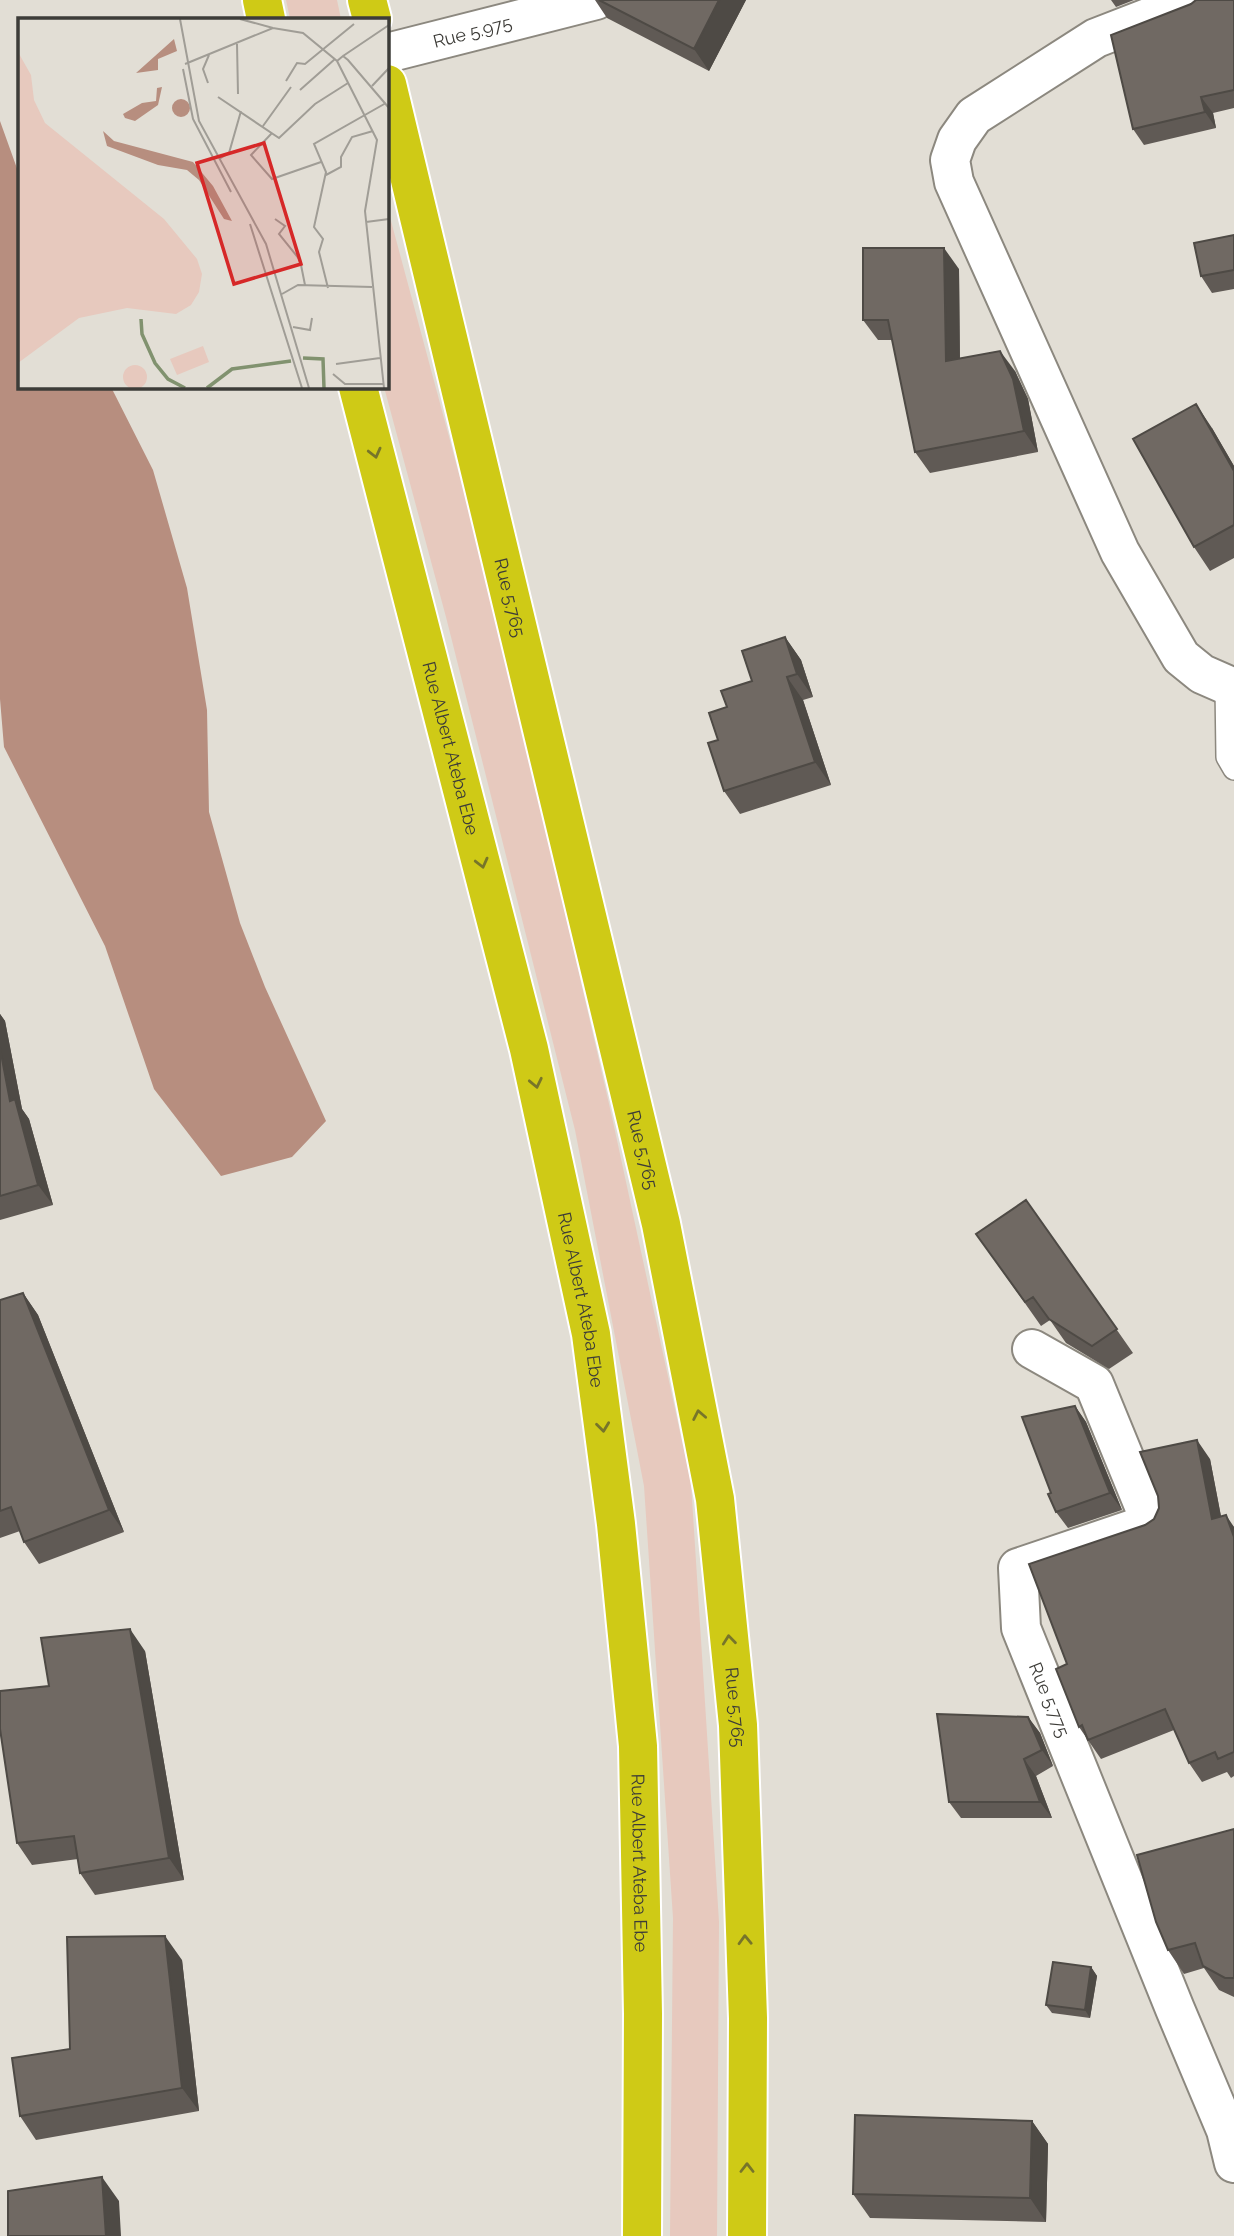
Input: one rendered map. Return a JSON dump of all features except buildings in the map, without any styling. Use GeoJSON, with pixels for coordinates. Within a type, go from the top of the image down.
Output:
{"type":"FeatureCollection","features":[{"type":"Feature","properties":{"kind":"highway"},"geometry":{"type":"LineString","coordinates":[[262,0],[267,18]]}},
{"type":"Feature","properties":{"kind":"highway"},"geometry":{"type":"LineString","coordinates":[[367,0],[372,18]]}},
{"type":"Feature","properties":{"kind":"highway","name":"Rue 5.765"},"geometry":{"type":"LineString","coordinates":[[388,88],[661,1224],[715,1499],[738,1726],[747,2018],[747,2236]]}},
{"type":"Feature","properties":{"kind":"highway","name":"Rue Albert Ateba Ebe"},"geometry":{"type":"LineString","coordinates":[[358,388],[529,1049],[591,1334],[616,1524],[638,1746],[643,2014],[642,2236]]}},
{"type":"Feature","properties":{"kind":"street","name":"Rue 5.975"},"geometry":{"type":"LineString","coordinates":[[388,53],[596,0]]}},
{"type":"Feature","properties":{"kind":"street"},"geometry":{"type":"LineString","coordinates":[[1194,0],[1096,38],[974,116],[957,140],[950,160],[954,182],[1120,552],[1181,657],[1202,674],[1230,687]]}},
{"type":"Feature","properties":{"kind":"street","name":"Rue 5.775"},"geometry":{"type":"LineString","coordinates":[[1032,1349],[1094,1384],[1151,1523],[1018,1568],[1021,1628],[1226,2130],[1234,2163]]}},
{"type":"Feature","properties":{"kind":"lane"},"geometry":{"type":"LineString","coordinates":[[1230,687],[1227,757],[1234,768]]}},
{"type":"Feature","properties":{"kind":"shaded area"},"geometry":{"type":"Polygon","coordinates":[[[286,0],[337,0],[341,18],[290,18],[286,0]]]}},
{"type":"Feature","properties":{"kind":"shaded area"},"geometry":{"type":"Polygon","coordinates":[[[0,121],[18,171],[18,388],[112,388],[153,470],[187,588],[207,710],[209,812],[240,923],[265,987],[326,1121],[292,1157],[221,1176],[154,1089],[105,946],[4,747],[0,699],[0,121]]]}},
{"type":"Feature","properties":{"kind":"shaded area"},"geometry":{"type":"Polygon","coordinates":[[[388,210],[495,608],[612,1117],[691,1483],[719,1922],[717,2236],[670,2236],[673,1918],[644,1486],[575,1130],[446,617],[384,388],[388,388],[388,210]]]}}]}
